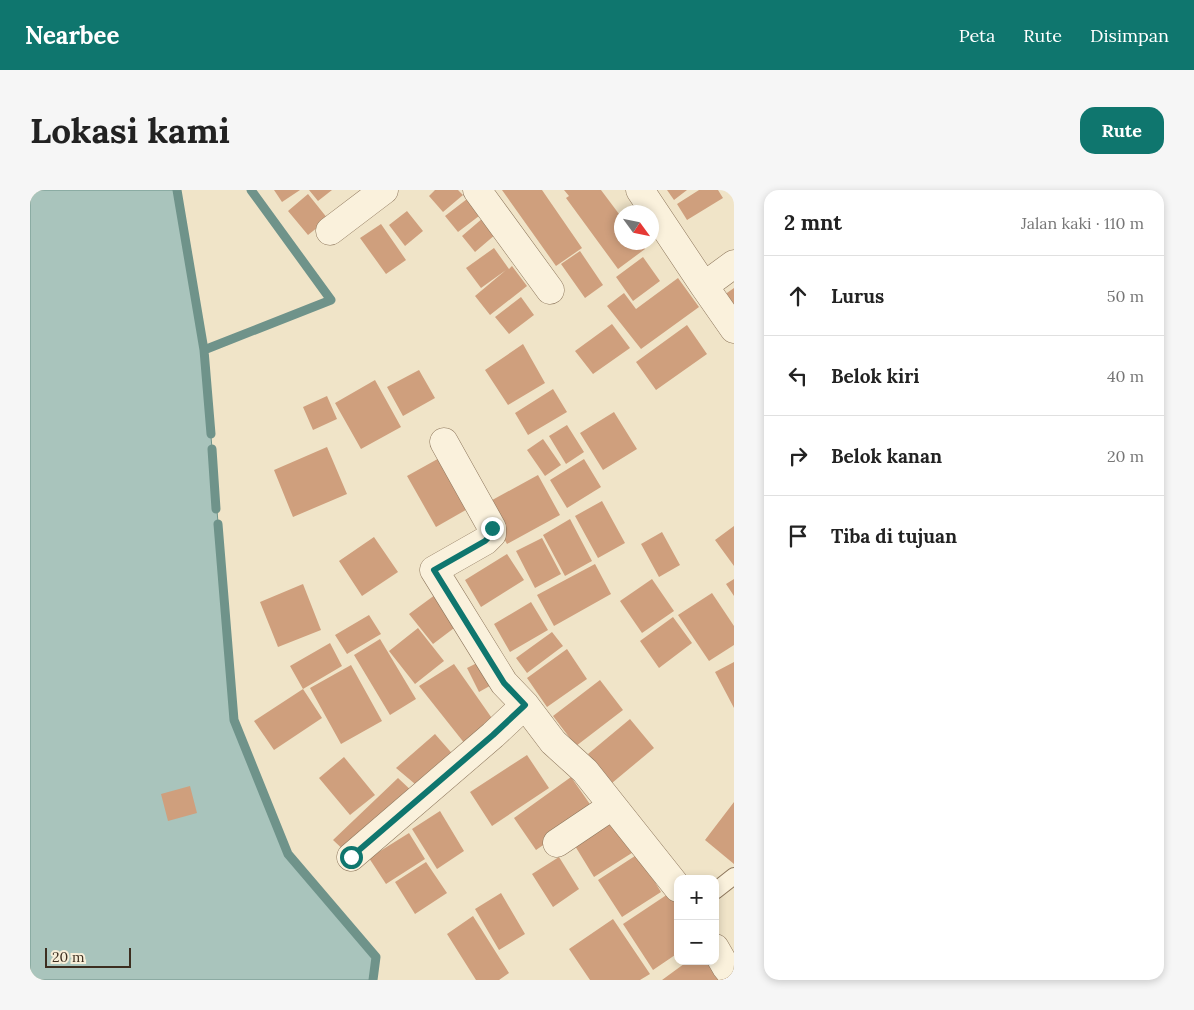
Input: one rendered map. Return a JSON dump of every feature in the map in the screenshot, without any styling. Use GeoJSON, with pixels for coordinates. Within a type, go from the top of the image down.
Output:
{"type":"FeatureCollection","features":[{"type":"Feature","properties":{"kind":"street"},"geometry":{"type":"LineString","coordinates":[[330,231],[384,190]]}},
{"type":"Feature","properties":{"kind":"street"},"geometry":{"type":"LineString","coordinates":[[477,190],[550,290]]}},
{"type":"Feature","properties":{"kind":"street"},"geometry":{"type":"LineString","coordinates":[[640,190],[734,329]]}},
{"type":"Feature","properties":{"kind":"street"},"geometry":{"type":"LineString","coordinates":[[704,286],[734,264]]}},
{"type":"Feature","properties":{"kind":"street"},"geometry":{"type":"LineString","coordinates":[[444,442],[492,528],[492,534],[485,541],[434,570],[504,683],[525,705],[553,742],[585,771],[674,883]]}},
{"type":"Feature","properties":{"kind":"street"},"geometry":{"type":"LineString","coordinates":[[351,857],[493,735],[525,705]]}},
{"type":"Feature","properties":{"kind":"street"},"geometry":{"type":"LineString","coordinates":[[557,843],[612,806]]}},
{"type":"Feature","properties":{"kind":"street"},"geometry":{"type":"LineString","coordinates":[[719,955],[734,977]]}},
{"type":"Feature","properties":{"kind":"lane"},"geometry":{"type":"LineString","coordinates":[[719,888],[734,876]]}},
{"type":"Feature","properties":{"kind":"water"},"geometry":{"type":"Polygon","coordinates":[[[30,190],[177,190],[204,350],[234,720],[288,854],[376,957],[373,980],[30,980],[30,190]]]}},
{"type":"Feature","properties":{"kind":"building"},"geometry":{"type":"Polygon","coordinates":[[[274,190],[300,190],[282,202],[274,190]]]}},
{"type":"Feature","properties":{"kind":"building"},"geometry":{"type":"Polygon","coordinates":[[[309,190],[332,190],[318,201],[309,190]]]}},
{"type":"Feature","properties":{"kind":"building"},"geometry":{"type":"Polygon","coordinates":[[[435,190],[458,190],[463,195],[443,212],[429,196],[435,190]]]}},
{"type":"Feature","properties":{"kind":"building"},"geometry":{"type":"Polygon","coordinates":[[[502,190],[542,190],[582,248],[556,266],[502,190]]]}},
{"type":"Feature","properties":{"kind":"building"},"geometry":{"type":"Polygon","coordinates":[[[564,190],[601,190],[614,207],[614,250],[644,250],[618,269],[566,198],[569,196],[564,190]]]}},
{"type":"Feature","properties":{"kind":"building"},"geometry":{"type":"Polygon","coordinates":[[[667,190],[687,190],[674,200],[667,190]]]}},
{"type":"Feature","properties":{"kind":"building"},"geometry":{"type":"Polygon","coordinates":[[[699,190],[718,190],[723,198],[687,220],[677,204],[699,190]]]}},
{"type":"Feature","properties":{"kind":"building"},"geometry":{"type":"Polygon","coordinates":[[[308,194],[328,219],[308,235],[288,211],[308,194]]]}},
{"type":"Feature","properties":{"kind":"building"},"geometry":{"type":"Polygon","coordinates":[[[467,199],[479,216],[458,232],[445,216],[467,199]]]}},
{"type":"Feature","properties":{"kind":"building"},"geometry":{"type":"Polygon","coordinates":[[[407,211],[423,231],[405,246],[389,225],[407,211]]]}},
{"type":"Feature","properties":{"kind":"building"},"geometry":{"type":"Polygon","coordinates":[[[483,218],[496,234],[475,252],[462,236],[483,218]]]}},
{"type":"Feature","properties":{"kind":"building"},"geometry":{"type":"Polygon","coordinates":[[[381,224],[406,260],[386,274],[360,238],[381,224]]]}},
{"type":"Feature","properties":{"kind":"building"},"geometry":{"type":"Polygon","coordinates":[[[494,248],[509,269],[512,266],[527,286],[490,315],[475,296],[506,270],[481,288],[466,268],[494,248]]]}},
{"type":"Feature","properties":{"kind":"building"},"geometry":{"type":"Polygon","coordinates":[[[580,251],[603,285],[585,298],[561,264],[580,251]]]}},
{"type":"Feature","properties":{"kind":"building"},"geometry":{"type":"Polygon","coordinates":[[[643,257],[660,281],[633,301],[616,277],[643,257]]]}},
{"type":"Feature","properties":{"kind":"building"},"geometry":{"type":"Polygon","coordinates":[[[678,278],[699,307],[641,349],[607,306],[624,293],[636,309],[678,278]]]}},
{"type":"Feature","properties":{"kind":"building"},"geometry":{"type":"Polygon","coordinates":[[[734,288],[734,310],[724,295],[734,288]]]}},
{"type":"Feature","properties":{"kind":"building"},"geometry":{"type":"Polygon","coordinates":[[[521,297],[534,315],[509,334],[495,317],[521,297]]]}},
{"type":"Feature","properties":{"kind":"building"},"geometry":{"type":"Polygon","coordinates":[[[612,324],[630,348],[593,374],[575,351],[612,324]]]}},
{"type":"Feature","properties":{"kind":"building"},"geometry":{"type":"Polygon","coordinates":[[[687,325],[707,354],[656,390],[636,362],[687,325]]]}},
{"type":"Feature","properties":{"kind":"building"},"geometry":{"type":"Polygon","coordinates":[[[523,344],[545,383],[508,405],[485,370],[523,344]]]}},
{"type":"Feature","properties":{"kind":"building"},"geometry":{"type":"Polygon","coordinates":[[[419,370],[435,398],[403,416],[387,387],[419,370]]]}},
{"type":"Feature","properties":{"kind":"building"},"geometry":{"type":"Polygon","coordinates":[[[375,380],[401,427],[361,449],[335,403],[375,380]]]}},
{"type":"Feature","properties":{"kind":"building"},"geometry":{"type":"Polygon","coordinates":[[[553,389],[567,412],[528,435],[515,413],[553,389]]]}},
{"type":"Feature","properties":{"kind":"building"},"geometry":{"type":"Polygon","coordinates":[[[327,396],[337,419],[313,430],[303,407],[327,396]]]}},
{"type":"Feature","properties":{"kind":"building"},"geometry":{"type":"Polygon","coordinates":[[[614,412],[637,449],[603,470],[580,433],[614,412]]]}},
{"type":"Feature","properties":{"kind":"building"},"geometry":{"type":"Polygon","coordinates":[[[567,425],[584,452],[566,464],[549,436],[567,425]]]}},
{"type":"Feature","properties":{"kind":"building"},"geometry":{"type":"Polygon","coordinates":[[[543,439],[561,465],[545,476],[527,450],[543,439]]]}},
{"type":"Feature","properties":{"kind":"building"},"geometry":{"type":"Polygon","coordinates":[[[327,447],[347,494],[293,517],[274,470],[327,447]]]}},
{"type":"Feature","properties":{"kind":"building"},"geometry":{"type":"Polygon","coordinates":[[[443,456],[471,507],[436,527],[407,476],[443,456]]]}},
{"type":"Feature","properties":{"kind":"building"},"geometry":{"type":"Polygon","coordinates":[[[584,459],[601,487],[567,508],[550,480],[584,459]]]}},
{"type":"Feature","properties":{"kind":"building"},"geometry":{"type":"Polygon","coordinates":[[[538,475],[560,515],[507,544],[485,504],[538,475]]]}},
{"type":"Feature","properties":{"kind":"building"},"geometry":{"type":"Polygon","coordinates":[[[602,501],[625,543],[598,558],[575,516],[602,501]]]}},
{"type":"Feature","properties":{"kind":"building"},"geometry":{"type":"Polygon","coordinates":[[[570,519],[592,561],[565,576],[543,535],[570,519]]]}},
{"type":"Feature","properties":{"kind":"building"},"geometry":{"type":"Polygon","coordinates":[[[734,526],[734,566],[715,540],[734,526]]]}},
{"type":"Feature","properties":{"kind":"building"},"geometry":{"type":"Polygon","coordinates":[[[662,532],[680,565],[659,577],[641,544],[662,532]]]}},
{"type":"Feature","properties":{"kind":"building"},"geometry":{"type":"Polygon","coordinates":[[[374,537],[398,572],[362,596],[339,561],[374,537]]]}},
{"type":"Feature","properties":{"kind":"building"},"geometry":{"type":"Polygon","coordinates":[[[542,538],[561,574],[535,588],[516,551],[542,538]]]}},
{"type":"Feature","properties":{"kind":"building"},"geometry":{"type":"Polygon","coordinates":[[[507,554],[524,580],[481,607],[465,580],[507,554]]]}},
{"type":"Feature","properties":{"kind":"building"},"geometry":{"type":"Polygon","coordinates":[[[595,564],[611,594],[554,626],[537,595],[595,564]]]}},
{"type":"Feature","properties":{"kind":"building"},"geometry":{"type":"Polygon","coordinates":[[[652,579],[674,611],[642,633],[620,601],[652,579]]]}},
{"type":"Feature","properties":{"kind":"building"},"geometry":{"type":"Polygon","coordinates":[[[734,579],[734,596],[726,584],[734,579]]]}},
{"type":"Feature","properties":{"kind":"building"},"geometry":{"type":"Polygon","coordinates":[[[303,584],[321,630],[278,647],[260,602],[303,584]]]}},
{"type":"Feature","properties":{"kind":"building"},"geometry":{"type":"Polygon","coordinates":[[[439,592],[462,622],[433,644],[409,614],[439,592]]]}},
{"type":"Feature","properties":{"kind":"building"},"geometry":{"type":"Polygon","coordinates":[[[712,593],[734,626],[734,645],[709,661],[678,615],[712,593]]]}},
{"type":"Feature","properties":{"kind":"building"},"geometry":{"type":"Polygon","coordinates":[[[531,602],[548,630],[510,652],[494,624],[531,602]]]}},
{"type":"Feature","properties":{"kind":"building"},"geometry":{"type":"Polygon","coordinates":[[[369,615],[381,634],[347,654],[335,635],[369,615]]]}},
{"type":"Feature","properties":{"kind":"building"},"geometry":{"type":"Polygon","coordinates":[[[673,617],[692,643],[659,668],[640,641],[673,617]]]}},
{"type":"Feature","properties":{"kind":"building"},"geometry":{"type":"Polygon","coordinates":[[[418,628],[444,661],[415,684],[389,651],[418,628]]]}},
{"type":"Feature","properties":{"kind":"building"},"geometry":{"type":"Polygon","coordinates":[[[552,632],[563,646],[527,673],[516,658],[552,632]]]}},
{"type":"Feature","properties":{"kind":"building"},"geometry":{"type":"Polygon","coordinates":[[[380,639],[416,699],[390,715],[354,655],[380,639]]]}},
{"type":"Feature","properties":{"kind":"building"},"geometry":{"type":"Polygon","coordinates":[[[330,643],[342,666],[303,689],[290,666],[330,643]]]}},
{"type":"Feature","properties":{"kind":"building"},"geometry":{"type":"Polygon","coordinates":[[[567,649],[587,679],[547,707],[527,678],[567,649]]]}},
{"type":"Feature","properties":{"kind":"building"},"geometry":{"type":"Polygon","coordinates":[[[483,660],[495,683],[479,692],[467,668],[483,660]]]}},
{"type":"Feature","properties":{"kind":"building"},"geometry":{"type":"Polygon","coordinates":[[[734,662],[734,708],[715,672],[734,662]]]}},
{"type":"Feature","properties":{"kind":"building"},"geometry":{"type":"Polygon","coordinates":[[[454,664],[496,724],[469,749],[419,686],[454,664]]]}},
{"type":"Feature","properties":{"kind":"building"},"geometry":{"type":"Polygon","coordinates":[[[351,665],[382,721],[341,744],[310,688],[351,665]]]}},
{"type":"Feature","properties":{"kind":"building"},"geometry":{"type":"Polygon","coordinates":[[[600,680],[623,710],[576,746],[553,716],[600,680]]]}},
{"type":"Feature","properties":{"kind":"building"},"geometry":{"type":"Polygon","coordinates":[[[303,689],[322,718],[274,750],[254,721],[303,689]]]}},
{"type":"Feature","properties":{"kind":"building"},"geometry":{"type":"Polygon","coordinates":[[[630,719],[654,748],[612,783],[588,754],[630,719]]]}},
{"type":"Feature","properties":{"kind":"building"},"geometry":{"type":"Polygon","coordinates":[[[435,734],[456,758],[421,789],[396,768],[435,734]]]}},
{"type":"Feature","properties":{"kind":"building"},"geometry":{"type":"Polygon","coordinates":[[[527,755],[549,788],[492,826],[470,792],[527,755]]]}},
{"type":"Feature","properties":{"kind":"building"},"geometry":{"type":"Polygon","coordinates":[[[344,757],[375,795],[350,815],[319,778],[344,757]]]}},
{"type":"Feature","properties":{"kind":"building"},"geometry":{"type":"Polygon","coordinates":[[[571,777],[594,810],[536,850],[514,818],[571,777]]]}},
{"type":"Feature","properties":{"kind":"building"},"geometry":{"type":"Polygon","coordinates":[[[398,778],[415,794],[349,855],[333,840],[398,778]]]}},
{"type":"Feature","properties":{"kind":"building"},"geometry":{"type":"Polygon","coordinates":[[[190,786],[197,813],[168,821],[161,794],[190,786]]]}},
{"type":"Feature","properties":{"kind":"building"},"geometry":{"type":"Polygon","coordinates":[[[734,802],[734,864],[705,840],[734,802]]]}},
{"type":"Feature","properties":{"kind":"building"},"geometry":{"type":"Polygon","coordinates":[[[440,811],[464,851],[437,869],[412,829],[440,811]]]}},
{"type":"Feature","properties":{"kind":"building"},"geometry":{"type":"Polygon","coordinates":[[[613,815],[635,851],[594,877],[572,841],[613,815]]]}},
{"type":"Feature","properties":{"kind":"building"},"geometry":{"type":"Polygon","coordinates":[[[409,833],[425,859],[386,884],[369,858],[409,833]]]}},
{"type":"Feature","properties":{"kind":"building"},"geometry":{"type":"Polygon","coordinates":[[[638,854],[661,892],[622,917],[598,880],[638,854]]]}},
{"type":"Feature","properties":{"kind":"building"},"geometry":{"type":"Polygon","coordinates":[[[559,857],[579,889],[553,907],[532,874],[559,857]]]}},
{"type":"Feature","properties":{"kind":"building"},"geometry":{"type":"Polygon","coordinates":[[[426,862],[447,893],[415,914],[395,882],[426,862]]]}},
{"type":"Feature","properties":{"kind":"building"},"geometry":{"type":"Polygon","coordinates":[[[674,890],[674,956],[653,970],[623,924],[674,890]]]}},
{"type":"Feature","properties":{"kind":"building"},"geometry":{"type":"Polygon","coordinates":[[[501,893],[525,934],[499,950],[475,909],[501,893]]]}},
{"type":"Feature","properties":{"kind":"building"},"geometry":{"type":"Polygon","coordinates":[[[473,916],[509,973],[499,980],[476,980],[447,934],[473,916]]]}},
{"type":"Feature","properties":{"kind":"building"},"geometry":{"type":"Polygon","coordinates":[[[613,919],[650,974],[640,980],[590,980],[569,949],[613,919]]]}},
{"type":"Feature","properties":{"kind":"building"},"geometry":{"type":"Polygon","coordinates":[[[683,965],[719,965],[730,980],[662,980],[683,965]]]}},
{"type":"Feature","properties":{"kind":"waterway"},"geometry":{"type":"LineString","coordinates":[[177,190],[204,350],[211,434]]}},
{"type":"Feature","properties":{"kind":"waterway"},"geometry":{"type":"LineString","coordinates":[[204,350],[331,300],[251,190]]}},
{"type":"Feature","properties":{"kind":"waterway"},"geometry":{"type":"LineString","coordinates":[[212,449],[216,509]]}},
{"type":"Feature","properties":{"kind":"waterway"},"geometry":{"type":"LineString","coordinates":[[218,524],[234,720],[288,854],[376,957],[373,980]]}},
{"type":"Feature","properties":{"kind":"route"},"geometry":{"type":"LineString","coordinates":[[351,857],[493,735],[525,705],[504,683],[434,570],[485,541],[492,534],[492,528]]}}]}
